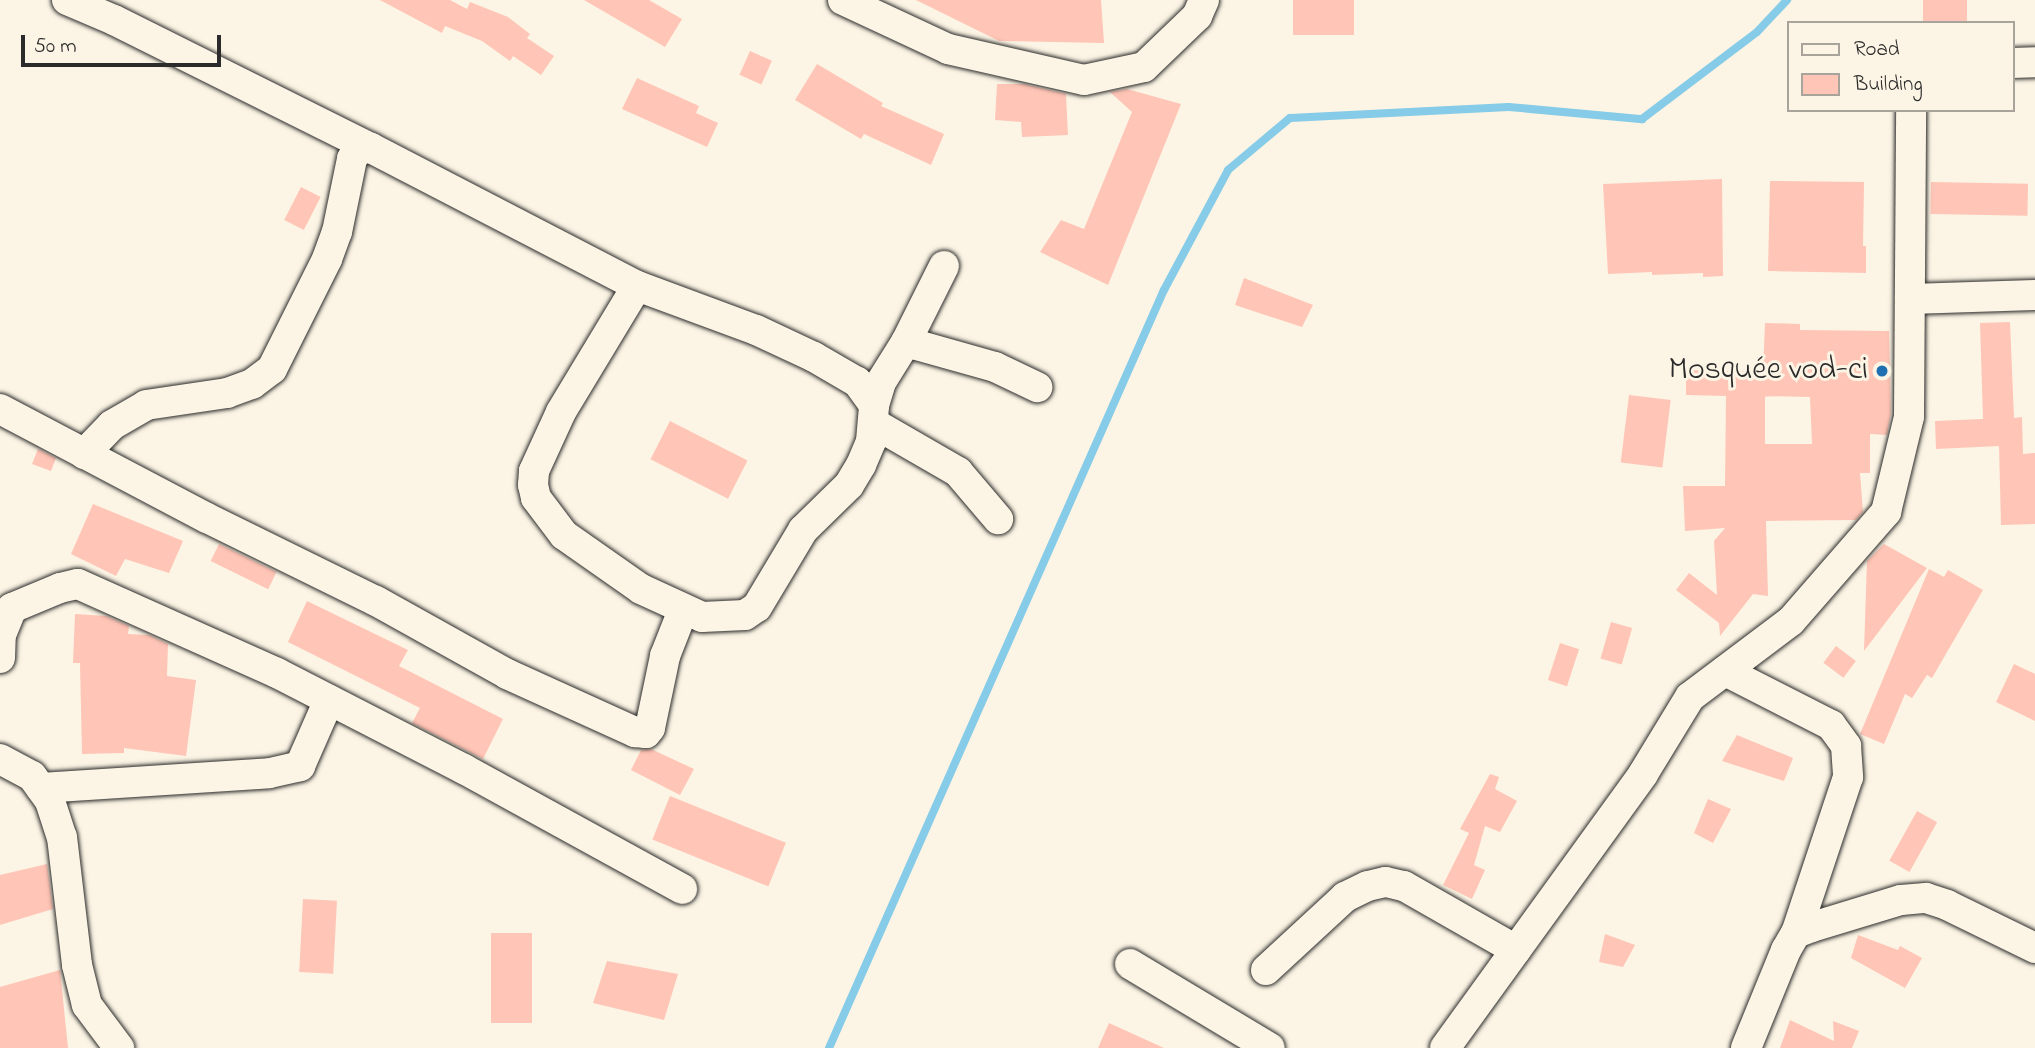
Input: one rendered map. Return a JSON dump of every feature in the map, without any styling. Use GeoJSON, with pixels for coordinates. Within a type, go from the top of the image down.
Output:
{"type":"FeatureCollection","features":[{"type":"Feature","properties":{"kind":"street"},"geometry":{"type":"LineString","coordinates":[[67,0],[114,20],[371,148],[637,286],[756,330],[814,358],[857,382],[874,414],[958,472],[998,519]]}},
{"type":"Feature","properties":{"kind":"street"},"geometry":{"type":"LineString","coordinates":[[844,0],[948,49],[1084,80],[1144,67],[1197,16],[1204,0]]}},
{"type":"Feature","properties":{"kind":"street"},"geometry":{"type":"LineString","coordinates":[[2014,63],[2035,62]]}},
{"type":"Feature","properties":{"kind":"street"},"geometry":{"type":"LineString","coordinates":[[1445,1048],[1643,774],[1690,697],[1791,621],[1886,512],[1909,417],[1911,112]]}},
{"type":"Feature","properties":{"kind":"street"},"geometry":{"type":"LineString","coordinates":[[84,454],[113,425],[146,405],[227,393],[252,384],[272,369],[327,259],[337,232],[352,159],[359,149],[371,148]]}},
{"type":"Feature","properties":{"kind":"street"},"geometry":{"type":"LineString","coordinates":[[637,286],[561,412],[534,471],[536,498],[564,535],[641,589],[702,617],[728,617],[745,615],[757,607],[803,530],[849,485],[861,465],[881,382],[906,342],[944,265]]}},
{"type":"Feature","properties":{"kind":"street"},"geometry":{"type":"LineString","coordinates":[[1910,299],[2035,295]]}},
{"type":"Feature","properties":{"kind":"street"},"geometry":{"type":"LineString","coordinates":[[906,342],[985,363],[1037,387]]}},
{"type":"Feature","properties":{"kind":"street"},"geometry":{"type":"LineString","coordinates":[[0,409],[376,601],[507,674],[635,732],[646,733],[650,728],[665,656],[683,610]]}},
{"type":"Feature","properties":{"kind":"street"},"geometry":{"type":"LineString","coordinates":[[0,658],[1,635],[12,608],[60,588],[78,584],[140,614],[243,657],[330,700],[682,889]]}},
{"type":"Feature","properties":{"kind":"street"},"geometry":{"type":"LineString","coordinates":[[1725,671],[1831,726],[1846,746],[1848,777],[1796,933],[1786,950],[1746,1048]]}},
{"type":"Feature","properties":{"kind":"street"},"geometry":{"type":"LineString","coordinates":[[41,788],[270,774],[300,766],[330,700]]}},
{"type":"Feature","properties":{"kind":"street"},"geometry":{"type":"LineString","coordinates":[[0,759],[32,776],[50,801],[62,837],[78,965],[87,1005],[120,1048]]}},
{"type":"Feature","properties":{"kind":"street"},"geometry":{"type":"LineString","coordinates":[[1266,970],[1345,897],[1368,886],[1386,882],[1405,886],[1516,950]]}},
{"type":"Feature","properties":{"kind":"street"},"geometry":{"type":"LineString","coordinates":[[1796,933],[1901,900],[1926,898],[1947,905],[2035,948]]}},
{"type":"Feature","properties":{"kind":"street"},"geometry":{"type":"LineString","coordinates":[[1130,964],[1270,1048]]}},
{"type":"Feature","properties":{"kind":"building"},"geometry":{"type":"Polygon","coordinates":[[[380,0],[450,0],[467,9],[470,2],[508,17],[530,34],[527,38],[554,56],[541,75],[513,56],[510,61],[482,41],[445,26],[442,33],[380,0]]]}},
{"type":"Feature","properties":{"kind":"building"},"geometry":{"type":"Polygon","coordinates":[[[584,0],[649,0],[682,19],[665,47],[584,0]]]}},
{"type":"Feature","properties":{"kind":"building"},"geometry":{"type":"Polygon","coordinates":[[[916,0],[1101,0],[1104,43],[999,41],[916,0]]]}},
{"type":"Feature","properties":{"kind":"building"},"geometry":{"type":"Polygon","coordinates":[[[1293,0],[1354,0],[1354,35],[1293,35],[1293,0]]]}},
{"type":"Feature","properties":{"kind":"building"},"geometry":{"type":"Polygon","coordinates":[[[1923,0],[1967,0],[1967,21],[1923,21],[1923,0]]]}},
{"type":"Feature","properties":{"kind":"building"},"geometry":{"type":"Polygon","coordinates":[[[750,51],[772,61],[761,85],[739,75],[750,51]]]}},
{"type":"Feature","properties":{"kind":"building"},"geometry":{"type":"Polygon","coordinates":[[[817,64],[883,103],[881,106],[944,134],[931,165],[864,134],[861,139],[795,100],[817,64]]]}},
{"type":"Feature","properties":{"kind":"building"},"geometry":{"type":"Polygon","coordinates":[[[637,78],[699,106],[696,113],[718,123],[707,147],[622,109],[637,78]]]}},
{"type":"Feature","properties":{"kind":"building"},"geometry":{"type":"Polygon","coordinates":[[[997,84],[1024,84],[1066,94],[1068,135],[1022,137],[1021,122],[995,120],[997,84]]]}},
{"type":"Feature","properties":{"kind":"building"},"geometry":{"type":"Polygon","coordinates":[[[1127,89],[1181,104],[1108,285],[1040,252],[1061,220],[1084,229],[1132,112],[1110,92],[1127,89]]]}},
{"type":"Feature","properties":{"kind":"building"},"geometry":{"type":"Polygon","coordinates":[[[1722,179],[1723,276],[1703,277],[1703,273],[1652,275],[1652,272],[1608,274],[1603,184],[1722,179]]]}},
{"type":"Feature","properties":{"kind":"building"},"geometry":{"type":"Polygon","coordinates":[[[1770,181],[1864,182],[1863,246],[1866,246],[1866,273],[1768,271],[1770,181]]]}},
{"type":"Feature","properties":{"kind":"building"},"geometry":{"type":"Polygon","coordinates":[[[1931,182],[2028,184],[2027,216],[1930,214],[1931,182]]]}},
{"type":"Feature","properties":{"kind":"building"},"geometry":{"type":"Polygon","coordinates":[[[301,187],[321,197],[304,230],[284,220],[301,187]]]}},
{"type":"Feature","properties":{"kind":"building"},"geometry":{"type":"Polygon","coordinates":[[[1244,278],[1313,305],[1302,327],[1235,305],[1244,278]]]}},
{"type":"Feature","properties":{"kind":"building"},"geometry":{"type":"Polygon","coordinates":[[[2010,322],[2014,418],[2022,417],[2023,454],[2035,453],[2035,524],[2001,525],[1999,446],[1936,449],[1935,421],[1983,419],[1980,323],[2010,322]]]}},
{"type":"Feature","properties":{"kind":"building"},"geometry":{"type":"Polygon","coordinates":[[[1765,323],[1800,324],[1800,330],[1889,331],[1891,413],[1887,435],[1870,434],[1870,473],[1860,473],[1863,512],[1856,520],[1766,521],[1768,596],[1753,594],[1720,636],[1719,623],[1676,590],[1689,573],[1717,595],[1714,541],[1725,528],[1685,531],[1683,486],[1725,486],[1726,396],[1686,395],[1686,370],[1763,372],[1765,323]],[[1765,396],[1765,444],[1812,444],[1810,397],[1765,396]]]}},
{"type":"Feature","properties":{"kind":"building"},"geometry":{"type":"Polygon","coordinates":[[[1629,395],[1671,400],[1662,468],[1621,462],[1629,395]]]}},
{"type":"Feature","properties":{"kind":"building"},"geometry":{"type":"Polygon","coordinates":[[[670,421],[748,460],[728,499],[650,459],[670,421]]]}},
{"type":"Feature","properties":{"kind":"building"},"geometry":{"type":"Polygon","coordinates":[[[38,449],[56,458],[51,471],[32,464],[38,449]]]}},
{"type":"Feature","properties":{"kind":"building"},"geometry":{"type":"Polygon","coordinates":[[[93,504],[183,541],[169,573],[125,559],[116,576],[71,554],[93,504]]]}},
{"type":"Feature","properties":{"kind":"building"},"geometry":{"type":"Polygon","coordinates":[[[219,544],[277,572],[268,589],[211,561],[219,544]]]}},
{"type":"Feature","properties":{"kind":"building"},"geometry":{"type":"Polygon","coordinates":[[[1884,544],[1927,568],[1864,651],[1867,561],[1884,544]]]}},
{"type":"Feature","properties":{"kind":"building"},"geometry":{"type":"Polygon","coordinates":[[[1929,569],[1944,577],[1948,570],[1983,590],[1932,678],[1927,675],[1912,698],[1905,694],[1884,744],[1860,734],[1929,569]]]}},
{"type":"Feature","properties":{"kind":"building"},"geometry":{"type":"Polygon","coordinates":[[[307,601],[408,650],[399,666],[503,719],[483,759],[412,723],[420,708],[288,642],[307,601]]]}},
{"type":"Feature","properties":{"kind":"building"},"geometry":{"type":"Polygon","coordinates":[[[75,614],[106,616],[129,626],[128,634],[149,635],[168,644],[167,676],[196,680],[186,756],[124,748],[124,753],[82,754],[80,663],[73,663],[75,614]]]}},
{"type":"Feature","properties":{"kind":"building"},"geometry":{"type":"Polygon","coordinates":[[[1611,622],[1632,628],[1622,665],[1601,659],[1611,622]]]}},
{"type":"Feature","properties":{"kind":"building"},"geometry":{"type":"Polygon","coordinates":[[[1560,643],[1579,649],[1567,686],[1548,680],[1560,643]]]}},
{"type":"Feature","properties":{"kind":"building"},"geometry":{"type":"Polygon","coordinates":[[[1836,646],[1856,661],[1843,678],[1823,663],[1836,646]]]}},
{"type":"Feature","properties":{"kind":"building"},"geometry":{"type":"Polygon","coordinates":[[[2014,664],[2035,674],[2035,721],[1996,702],[2014,664]]]}},
{"type":"Feature","properties":{"kind":"building"},"geometry":{"type":"Polygon","coordinates":[[[1737,735],[1793,758],[1784,781],[1722,761],[1737,735]]]}},
{"type":"Feature","properties":{"kind":"building"},"geometry":{"type":"Polygon","coordinates":[[[651,749],[694,769],[680,795],[631,770],[641,750],[651,749]]]}},
{"type":"Feature","properties":{"kind":"building"},"geometry":{"type":"Polygon","coordinates":[[[1490,774],[1499,777],[1495,789],[1517,801],[1500,832],[1485,826],[1474,865],[1485,870],[1472,899],[1443,885],[1469,833],[1460,829],[1490,774]]]}},
{"type":"Feature","properties":{"kind":"building"},"geometry":{"type":"Polygon","coordinates":[[[670,796],[786,843],[768,886],[652,840],[670,796]]]}},
{"type":"Feature","properties":{"kind":"building"},"geometry":{"type":"Polygon","coordinates":[[[1708,799],[1731,809],[1713,843],[1694,833],[1708,799]]]}},
{"type":"Feature","properties":{"kind":"building"},"geometry":{"type":"Polygon","coordinates":[[[1917,811],[1937,822],[1909,872],[1889,861],[1917,811]]]}},
{"type":"Feature","properties":{"kind":"building"},"geometry":{"type":"Polygon","coordinates":[[[47,864],[53,909],[0,925],[0,875],[47,864]]]}},
{"type":"Feature","properties":{"kind":"building"},"geometry":{"type":"Polygon","coordinates":[[[303,899],[337,901],[333,974],[299,972],[303,899]]]}},
{"type":"Feature","properties":{"kind":"building"},"geometry":{"type":"Polygon","coordinates":[[[491,933],[532,933],[532,1023],[491,1023],[491,933]]]}},
{"type":"Feature","properties":{"kind":"building"},"geometry":{"type":"Polygon","coordinates":[[[1605,934],[1635,945],[1623,967],[1599,962],[1605,934]]]}},
{"type":"Feature","properties":{"kind":"building"},"geometry":{"type":"Polygon","coordinates":[[[1858,935],[1898,950],[1900,946],[1922,958],[1905,988],[1851,958],[1858,935]]]}},
{"type":"Feature","properties":{"kind":"building"},"geometry":{"type":"Polygon","coordinates":[[[607,961],[678,974],[664,1020],[593,1003],[607,961]]]}},
{"type":"Feature","properties":{"kind":"building"},"geometry":{"type":"Polygon","coordinates":[[[60,970],[68,1048],[0,1048],[0,987],[60,970]]]}},
{"type":"Feature","properties":{"kind":"building"},"geometry":{"type":"Polygon","coordinates":[[[1790,1020],[1834,1041],[1833,1021],[1859,1031],[1852,1048],[1780,1048],[1790,1020]]]}},
{"type":"Feature","properties":{"kind":"building"},"geometry":{"type":"Polygon","coordinates":[[[1109,1023],[1164,1048],[1098,1048],[1109,1023]]]}},
{"type":"Feature","properties":{"kind":"waterway"},"geometry":{"type":"LineString","coordinates":[[829,1048],[1164,290],[1228,170],[1290,118],[1509,107],[1642,119],[1757,32],[1787,0]]}},
{"type":"Feature","properties":{"kind":"place","name":"Mosquée vod-ci"},"geometry":{"type":"Point","coordinates":[1882,371]}}]}
